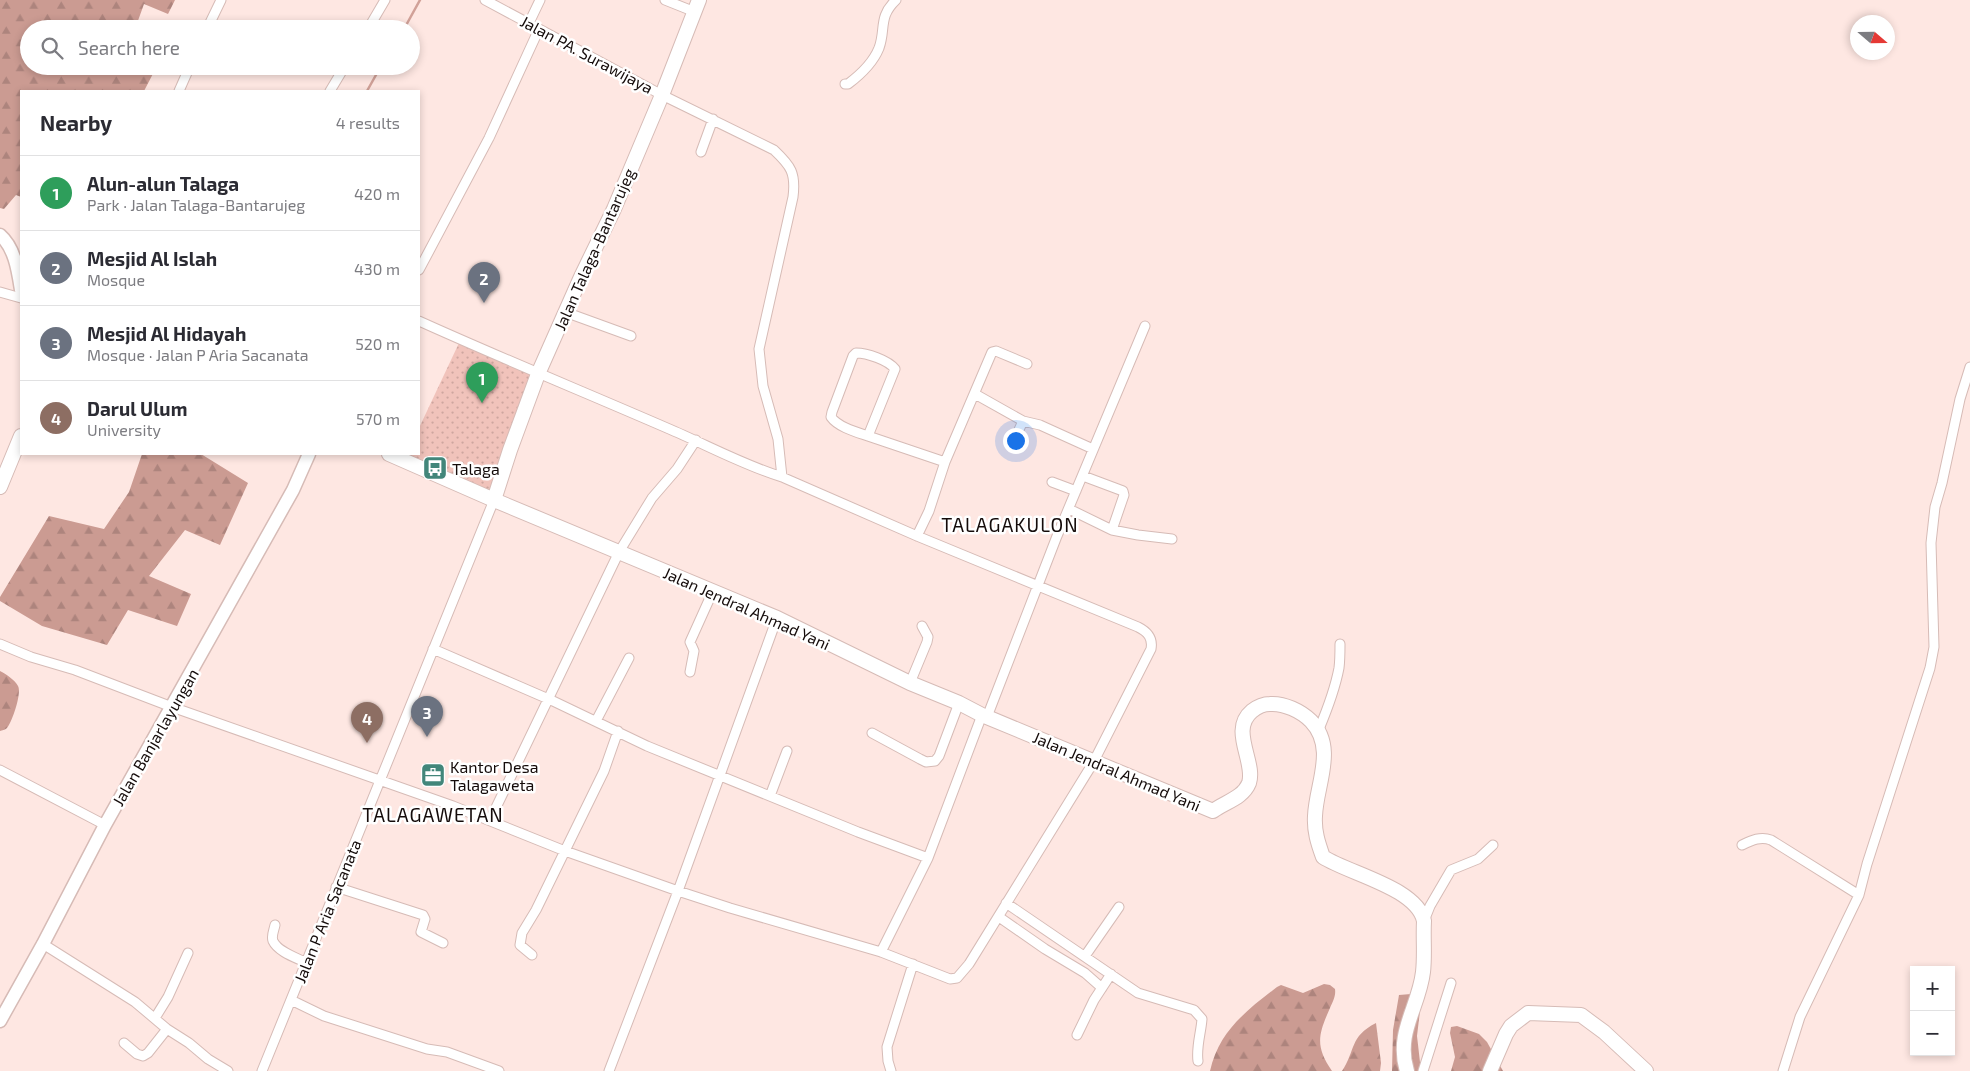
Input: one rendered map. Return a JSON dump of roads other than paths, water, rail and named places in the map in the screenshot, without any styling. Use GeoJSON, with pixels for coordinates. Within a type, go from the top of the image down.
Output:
{"type":"FeatureCollection","features":[{"type":"Feature","properties":{"kind":"main road","name":"Jalan Talaga-Bantarujeg"},"geometry":{"type":"LineString","coordinates":[[494,500],[538,374],[614,209],[697,6]]}},
{"type":"Feature","properties":{"kind":"main road"},"geometry":{"type":"LineString","coordinates":[[0,487],[20,438]]}},
{"type":"Feature","properties":{"kind":"main road","name":"Jalan Jendral Ahmad Yani"},"geometry":{"type":"LineString","coordinates":[[391,455],[494,500],[778,618],[910,683],[959,703],[984,716],[1214,811],[1243,792],[1250,781],[1243,725],[1248,714],[1255,708],[1266,704],[1290,708],[1307,717],[1318,729]]}},
{"type":"Feature","properties":{"kind":"main road"},"geometry":{"type":"LineString","coordinates":[[1318,729],[1323,745],[1324,770],[1315,814],[1316,837],[1323,857],[1351,872],[1402,893],[1412,900],[1422,912],[1424,921],[1423,972],[1404,1036],[1404,1054],[1407,1071]]}},
{"type":"Feature","properties":{"kind":"main road"},"geometry":{"type":"LineString","coordinates":[[1490,1071],[1511,1026],[1528,1013],[1581,1016],[1604,1032],[1646,1071]]}},
{"type":"Feature","properties":{"kind":"street"},"geometry":{"type":"LineString","coordinates":[[211,20],[220,0]]}},
{"type":"Feature","properties":{"kind":"street"},"geometry":{"type":"LineString","coordinates":[[373,20],[385,0]]}},
{"type":"Feature","properties":{"kind":"street","name":"Jalan PA. Surawijaya"},"geometry":{"type":"LineString","coordinates":[[485,0],[662,95],[774,150],[786,161],[793,172],[794,183],[788,221],[759,349],[763,386],[778,439],[782,477]]}},
{"type":"Feature","properties":{"kind":"street"},"geometry":{"type":"LineString","coordinates":[[529,23],[540,0]]}},
{"type":"Feature","properties":{"kind":"street"},"geometry":{"type":"LineString","coordinates":[[665,0],[697,6]]}},
{"type":"Feature","properties":{"kind":"street"},"geometry":{"type":"LineString","coordinates":[[845,84],[848,84],[861,74],[874,57],[880,47],[883,20],[896,0]]}},
{"type":"Feature","properties":{"kind":"street"},"geometry":{"type":"LineString","coordinates":[[420,268],[489,138],[539,28]]}},
{"type":"Feature","properties":{"kind":"street"},"geometry":{"type":"LineString","coordinates":[[179,90],[186,75]]}},
{"type":"Feature","properties":{"kind":"street"},"geometry":{"type":"LineString","coordinates":[[331,90],[340,75]]}},
{"type":"Feature","properties":{"kind":"street"},"geometry":{"type":"LineString","coordinates":[[701,152],[713,119]]}},
{"type":"Feature","properties":{"kind":"street"},"geometry":{"type":"LineString","coordinates":[[0,235],[13,254],[20,286]]}},
{"type":"Feature","properties":{"kind":"street"},"geometry":{"type":"LineString","coordinates":[[0,292],[20,298]]}},
{"type":"Feature","properties":{"kind":"street"},"geometry":{"type":"LineString","coordinates":[[565,312],[631,336]]}},
{"type":"Feature","properties":{"kind":"street"},"geometry":{"type":"LineString","coordinates":[[0,644],[31,657],[74,670],[172,707],[490,820],[565,851],[678,891],[881,952],[950,979],[957,978],[969,964],[999,917],[1094,763],[1151,649],[1152,640],[1145,630],[917,536],[420,321]]}},
{"type":"Feature","properties":{"kind":"street"},"geometry":{"type":"LineString","coordinates":[[881,952],[928,858],[1057,536],[1145,326]]}},
{"type":"Feature","properties":{"kind":"street"},"geometry":{"type":"LineString","coordinates":[[917,536],[929,511],[945,462],[991,354],[994,351],[1027,364]]}},
{"type":"Feature","properties":{"kind":"street"},"geometry":{"type":"LineString","coordinates":[[868,436],[895,369],[885,362],[862,353],[856,353],[853,356],[831,417],[834,421],[868,436],[945,462]]}},
{"type":"Feature","properties":{"kind":"street"},"geometry":{"type":"LineString","coordinates":[[1783,1071],[1800,1017],[1860,895],[1867,864],[1933,656],[1933,568],[1931,542],[1935,507],[1960,399],[1970,367]]}},
{"type":"Feature","properties":{"kind":"street"},"geometry":{"type":"LineString","coordinates":[[975,394],[1023,421],[1043,427],[1093,449]]}},
{"type":"Feature","properties":{"kind":"street"},"geometry":{"type":"LineString","coordinates":[[1012,445],[1023,421]]}},
{"type":"Feature","properties":{"kind":"street"},"geometry":{"type":"LineString","coordinates":[[490,820],[619,552],[652,498],[677,469],[696,440]]}},
{"type":"Feature","properties":{"kind":"street","name":"Jalan Banjarlayungan"},"geometry":{"type":"LineString","coordinates":[[0,1021],[44,944],[106,825],[288,498],[309,455]]}},
{"type":"Feature","properties":{"kind":"street"},"geometry":{"type":"LineString","coordinates":[[1083,476],[1123,491],[1124,495],[1112,530]]}},
{"type":"Feature","properties":{"kind":"street"},"geometry":{"type":"LineString","coordinates":[[1052,482],[1076,491]]}},
{"type":"Feature","properties":{"kind":"street","name":"Jalan P Aria Sacanata"},"geometry":{"type":"LineString","coordinates":[[262,1071],[494,500]]}},
{"type":"Feature","properties":{"kind":"street"},"geometry":{"type":"LineString","coordinates":[[1069,509],[1112,530],[1172,539]]}},
{"type":"Feature","properties":{"kind":"street"},"geometry":{"type":"LineString","coordinates":[[690,672],[694,651],[690,642],[713,591]]}},
{"type":"Feature","properties":{"kind":"street"},"geometry":{"type":"LineString","coordinates":[[609,1071],[678,891],[778,618]]}},
{"type":"Feature","properties":{"kind":"street"},"geometry":{"type":"LineString","coordinates":[[910,683],[927,642],[928,637],[922,626]]}},
{"type":"Feature","properties":{"kind":"street"},"geometry":{"type":"LineString","coordinates":[[1318,729],[1327,710],[1336,681],[1340,644]]}},
{"type":"Feature","properties":{"kind":"street"},"geometry":{"type":"LineString","coordinates":[[433,649],[596,721],[647,746],[928,858]]}},
{"type":"Feature","properties":{"kind":"street"},"geometry":{"type":"LineString","coordinates":[[596,721],[629,658]]}},
{"type":"Feature","properties":{"kind":"street"},"geometry":{"type":"LineString","coordinates":[[872,733],[920,759],[932,762],[939,756],[959,703]]}},
{"type":"Feature","properties":{"kind":"street"},"geometry":{"type":"LineString","coordinates":[[532,955],[520,945],[520,940],[604,771],[618,731]]}},
{"type":"Feature","properties":{"kind":"street"},"geometry":{"type":"LineString","coordinates":[[770,796],[787,751]]}},
{"type":"Feature","properties":{"kind":"street"},"geometry":{"type":"LineString","coordinates":[[0,770],[106,825]]}},
{"type":"Feature","properties":{"kind":"street"},"geometry":{"type":"LineString","coordinates":[[1742,845],[1760,838],[1771,840],[1860,895]]}},
{"type":"Feature","properties":{"kind":"street"},"geometry":{"type":"LineString","coordinates":[[1424,921],[1430,906],[1451,870],[1478,859],[1493,846]]}},
{"type":"Feature","properties":{"kind":"street"},"geometry":{"type":"LineString","coordinates":[[336,887],[423,915],[425,919],[420,928],[421,932],[443,943]]}},
{"type":"Feature","properties":{"kind":"street"},"geometry":{"type":"LineString","coordinates":[[1006,903],[1138,993],[1194,1010],[1202,1019],[1197,1051],[1198,1061]]}},
{"type":"Feature","properties":{"kind":"street"},"geometry":{"type":"LineString","coordinates":[[1085,956],[1119,907]]}},
{"type":"Feature","properties":{"kind":"street"},"geometry":{"type":"LineString","coordinates":[[999,917],[1044,950],[1085,973],[1102,988]]}},
{"type":"Feature","properties":{"kind":"street"},"geometry":{"type":"LineString","coordinates":[[275,925],[272,935],[273,941],[282,950],[307,962]]}},
{"type":"Feature","properties":{"kind":"street"},"geometry":{"type":"LineString","coordinates":[[44,944],[135,1002],[167,1029],[228,1071]]}},
{"type":"Feature","properties":{"kind":"street"},"geometry":{"type":"LineString","coordinates":[[155,1018],[172,988],[188,953]]}},
{"type":"Feature","properties":{"kind":"street"},"geometry":{"type":"LineString","coordinates":[[891,1071],[887,1047],[913,964]]}},
{"type":"Feature","properties":{"kind":"street"},"geometry":{"type":"LineString","coordinates":[[1077,1034],[1111,974]]}},
{"type":"Feature","properties":{"kind":"street"},"geometry":{"type":"LineString","coordinates":[[1423,1071],[1451,983]]}},
{"type":"Feature","properties":{"kind":"street"},"geometry":{"type":"LineString","coordinates":[[291,1000],[324,1016],[427,1049],[447,1052],[499,1071]]}},
{"type":"Feature","properties":{"kind":"street"},"geometry":{"type":"LineString","coordinates":[[124,1043],[137,1054],[143,1056],[148,1053],[167,1029]]}},
{"type":"Feature","properties":{"kind":"waterway"},"geometry":{"type":"LineString","coordinates":[[409,20],[420,0]]}},
{"type":"Feature","properties":{"kind":"waterway"},"geometry":{"type":"LineString","coordinates":[[368,90],[376,75]]}},
{"type":"Feature","properties":{"kind":"place","name":"Mesjid Al Islah"},"geometry":{"type":"Point","coordinates":[484,303]}},
{"type":"Feature","properties":{"kind":"place","name":"Alun-alun Talaga"},"geometry":{"type":"Point","coordinates":[482,403]}},
{"type":"Feature","properties":{"kind":"place","name":"Talaga"},"geometry":{"type":"Point","coordinates":[435,468]}},
{"type":"Feature","properties":{"kind":"place","name":"Mesjid Al Hidayah"},"geometry":{"type":"Point","coordinates":[427,737]}},
{"type":"Feature","properties":{"kind":"place","name":"Darul Ulum"},"geometry":{"type":"Point","coordinates":[367,743]}},
{"type":"Feature","properties":{"kind":"place","name":"Kantor Desa Talagaweta"},"geometry":{"type":"Point","coordinates":[433,775]}},
{"type":"Feature","properties":{"kind":"district","name":"TALAGAKULON"},"geometry":{"type":"Point","coordinates":[1010,524]}},
{"type":"Feature","properties":{"kind":"district","name":"TALAGAWETAN"},"geometry":{"type":"Point","coordinates":[433,814]}}]}
